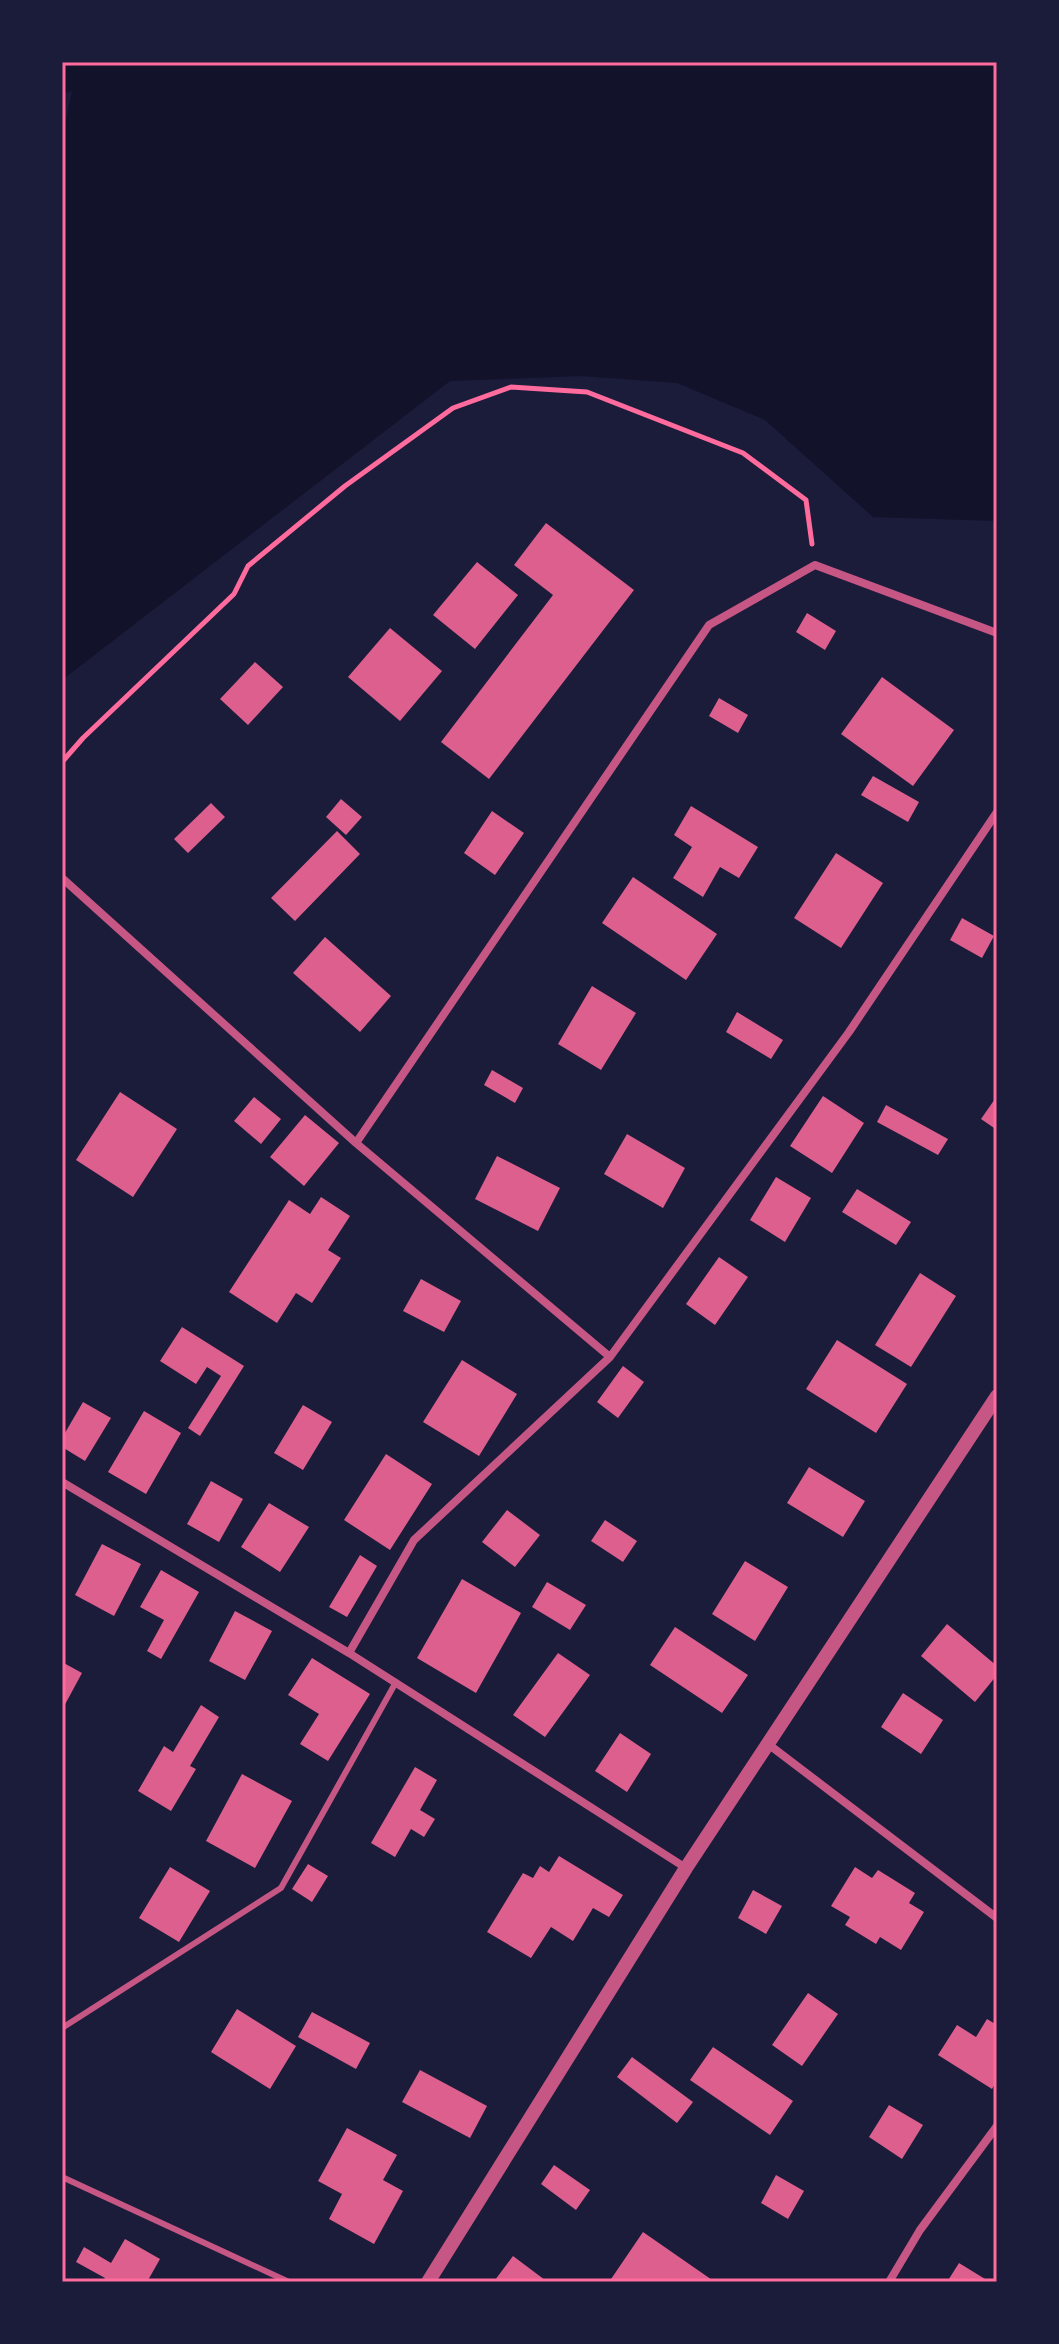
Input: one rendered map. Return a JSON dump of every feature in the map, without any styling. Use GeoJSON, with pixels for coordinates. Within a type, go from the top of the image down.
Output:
{"type":"FeatureCollection","features":[{"type":"Feature","properties":{"kind":"street"},"geometry":{"type":"LineString","coordinates":[[356,1143],[709,625],[815,565],[997,633]]}},
{"type":"Feature","properties":{"kind":"street"},"geometry":{"type":"LineString","coordinates":[[349,1653],[414,1540],[610,1357],[849,1032],[997,812]]}},
{"type":"Feature","properties":{"kind":"street"},"geometry":{"type":"LineString","coordinates":[[62,878],[356,1143],[610,1357]]}},
{"type":"Feature","properties":{"kind":"street"},"geometry":{"type":"LineString","coordinates":[[428,2282],[686,1868],[997,1396]]}},
{"type":"Feature","properties":{"kind":"street"},"geometry":{"type":"LineString","coordinates":[[62,1482],[396,1682],[686,1868]]}},
{"type":"Feature","properties":{"kind":"street"},"geometry":{"type":"LineString","coordinates":[[768,1744],[997,1918]]}},
{"type":"Feature","properties":{"kind":"street"},"geometry":{"type":"LineString","coordinates":[[889,2282],[920,2230],[997,2126]]}},
{"type":"Feature","properties":{"kind":"lane"},"geometry":{"type":"LineString","coordinates":[[62,2028],[281,1888],[396,1682]]}},
{"type":"Feature","properties":{"kind":"lane"},"geometry":{"type":"LineString","coordinates":[[62,2177],[289,2282]]}},
{"type":"Feature","properties":{"kind":"path"},"geometry":{"type":"LineString","coordinates":[[62,762],[83,738],[234,594],[248,566],[345,486],[453,408],[511,387],[587,392],[743,453],[806,500],[815,565]]}},
{"type":"Feature","properties":{"kind":"shaded area"},"geometry":{"type":"Polygon","coordinates":[[[62,62],[997,62],[997,521],[873,517],[765,420],[677,383],[581,376],[450,381],[62,680],[62,139],[72,91],[62,94],[62,62]]]}},
{"type":"Feature","properties":{"kind":"building"},"geometry":{"type":"Polygon","coordinates":[[[546,523],[634,590],[489,779],[441,742],[553,595],[514,565],[546,523]]]}},
{"type":"Feature","properties":{"kind":"building"},"geometry":{"type":"Polygon","coordinates":[[[477,562],[518,595],[475,649],[433,615],[477,562]]]}},
{"type":"Feature","properties":{"kind":"building"},"geometry":{"type":"Polygon","coordinates":[[[807,613],[836,631],[825,650],[796,632],[807,613]]]}},
{"type":"Feature","properties":{"kind":"building"},"geometry":{"type":"Polygon","coordinates":[[[390,628],[442,671],[400,721],[348,677],[390,628]]]}},
{"type":"Feature","properties":{"kind":"building"},"geometry":{"type":"Polygon","coordinates":[[[255,662],[283,687],[248,725],[220,699],[255,662]]]}},
{"type":"Feature","properties":{"kind":"building"},"geometry":{"type":"Polygon","coordinates":[[[882,677],[954,730],[913,786],[841,734],[882,677]]]}},
{"type":"Feature","properties":{"kind":"building"},"geometry":{"type":"Polygon","coordinates":[[[719,698],[748,715],[738,733],[709,716],[719,698]]]}},
{"type":"Feature","properties":{"kind":"building"},"geometry":{"type":"Polygon","coordinates":[[[873,776],[919,802],[908,822],[861,795],[873,776]]]}},
{"type":"Feature","properties":{"kind":"building"},"geometry":{"type":"Polygon","coordinates":[[[341,799],[362,817],[346,835],[326,817],[341,799]]]}},
{"type":"Feature","properties":{"kind":"building"},"geometry":{"type":"Polygon","coordinates":[[[211,803],[225,817],[188,853],[174,839],[211,803]]]}},
{"type":"Feature","properties":{"kind":"building"},"geometry":{"type":"Polygon","coordinates":[[[691,806],[758,847],[739,878],[720,867],[703,897],[673,878],[692,847],[674,835],[691,806]]]}},
{"type":"Feature","properties":{"kind":"building"},"geometry":{"type":"Polygon","coordinates":[[[492,811],[524,833],[495,875],[464,853],[492,811]]]}},
{"type":"Feature","properties":{"kind":"building"},"geometry":{"type":"Polygon","coordinates":[[[337,831],[360,854],[295,921],[271,898],[337,831]]]}},
{"type":"Feature","properties":{"kind":"building"},"geometry":{"type":"Polygon","coordinates":[[[836,853],[883,883],[841,948],[794,918],[836,853]]]}},
{"type":"Feature","properties":{"kind":"building"},"geometry":{"type":"Polygon","coordinates":[[[633,877],[717,934],[686,980],[602,923],[633,877]]]}},
{"type":"Feature","properties":{"kind":"building"},"geometry":{"type":"Polygon","coordinates":[[[962,918],[994,936],[982,958],[950,940],[962,918]]]}},
{"type":"Feature","properties":{"kind":"building"},"geometry":{"type":"Polygon","coordinates":[[[325,937],[391,996],[360,1032],[293,973],[325,937]]]}},
{"type":"Feature","properties":{"kind":"building"},"geometry":{"type":"Polygon","coordinates":[[[592,986],[636,1013],[601,1070],[558,1044],[592,986]]]}},
{"type":"Feature","properties":{"kind":"building"},"geometry":{"type":"Polygon","coordinates":[[[737,1012],[783,1040],[771,1059],[726,1032],[737,1012]]]}},
{"type":"Feature","properties":{"kind":"building"},"geometry":{"type":"Polygon","coordinates":[[[492,1070],[523,1088],[515,1103],[484,1085],[492,1070]]]}},
{"type":"Feature","properties":{"kind":"building"},"geometry":{"type":"Polygon","coordinates":[[[120,1092],[177,1129],[133,1197],[76,1160],[120,1092]]]}},
{"type":"Feature","properties":{"kind":"building"},"geometry":{"type":"Polygon","coordinates":[[[823,1096],[864,1123],[832,1173],[790,1146],[823,1096]]]}},
{"type":"Feature","properties":{"kind":"building"},"geometry":{"type":"Polygon","coordinates":[[[997,1096],[997,1130],[981,1119],[997,1096]]]}},
{"type":"Feature","properties":{"kind":"building"},"geometry":{"type":"Polygon","coordinates":[[[254,1097],[281,1119],[261,1144],[234,1121],[254,1097]]]}},
{"type":"Feature","properties":{"kind":"building"},"geometry":{"type":"Polygon","coordinates":[[[886,1105],[948,1139],[938,1155],[877,1122],[886,1105]]]}},
{"type":"Feature","properties":{"kind":"building"},"geometry":{"type":"Polygon","coordinates":[[[305,1115],[339,1143],[304,1186],[270,1157],[305,1115]]]}},
{"type":"Feature","properties":{"kind":"building"},"geometry":{"type":"Polygon","coordinates":[[[627,1134],[685,1168],[663,1208],[604,1174],[627,1134]]]}},
{"type":"Feature","properties":{"kind":"building"},"geometry":{"type":"Polygon","coordinates":[[[497,1156],[560,1188],[538,1231],[475,1199],[497,1156]]]}},
{"type":"Feature","properties":{"kind":"building"},"geometry":{"type":"Polygon","coordinates":[[[776,1177],[811,1198],[785,1242],[750,1220],[776,1177]]]}},
{"type":"Feature","properties":{"kind":"building"},"geometry":{"type":"Polygon","coordinates":[[[857,1189],[911,1222],[896,1245],[842,1212],[857,1189]]]}},
{"type":"Feature","properties":{"kind":"building"},"geometry":{"type":"Polygon","coordinates":[[[321,1197],[350,1216],[328,1250],[341,1258],[312,1303],[296,1293],[277,1323],[229,1292],[289,1200],[310,1214],[321,1197]]]}},
{"type":"Feature","properties":{"kind":"building"},"geometry":{"type":"Polygon","coordinates":[[[719,1257],[748,1277],[715,1325],[686,1304],[719,1257]]]}},
{"type":"Feature","properties":{"kind":"building"},"geometry":{"type":"Polygon","coordinates":[[[920,1273],[956,1296],[911,1367],[875,1345],[920,1273]]]}},
{"type":"Feature","properties":{"kind":"building"},"geometry":{"type":"Polygon","coordinates":[[[421,1279],[461,1301],[444,1332],[403,1311],[421,1279]]]}},
{"type":"Feature","properties":{"kind":"building"},"geometry":{"type":"Polygon","coordinates":[[[182,1327],[244,1366],[200,1436],[188,1428],[221,1376],[207,1367],[196,1384],[160,1361],[182,1327]]]}},
{"type":"Feature","properties":{"kind":"building"},"geometry":{"type":"Polygon","coordinates":[[[837,1340],[907,1384],[876,1433],[806,1389],[837,1340]]]}},
{"type":"Feature","properties":{"kind":"building"},"geometry":{"type":"Polygon","coordinates":[[[462,1360],[517,1394],[479,1456],[423,1422],[462,1360]]]}},
{"type":"Feature","properties":{"kind":"building"},"geometry":{"type":"Polygon","coordinates":[[[623,1366],[644,1382],[618,1418],[597,1402],[623,1366]]]}},
{"type":"Feature","properties":{"kind":"building"},"geometry":{"type":"Polygon","coordinates":[[[83,1402],[111,1418],[85,1461],[62,1447],[62,1438],[83,1402]]]}},
{"type":"Feature","properties":{"kind":"building"},"geometry":{"type":"Polygon","coordinates":[[[303,1405],[332,1422],[303,1470],[274,1453],[303,1405]]]}},
{"type":"Feature","properties":{"kind":"building"},"geometry":{"type":"Polygon","coordinates":[[[144,1411],[181,1433],[146,1494],[108,1472],[144,1411]]]}},
{"type":"Feature","properties":{"kind":"building"},"geometry":{"type":"Polygon","coordinates":[[[386,1454],[432,1484],[390,1550],[344,1520],[386,1454]]]}},
{"type":"Feature","properties":{"kind":"building"},"geometry":{"type":"Polygon","coordinates":[[[809,1467],[865,1501],[843,1537],[787,1503],[809,1467]]]}},
{"type":"Feature","properties":{"kind":"building"},"geometry":{"type":"Polygon","coordinates":[[[211,1481],[243,1499],[219,1542],[187,1524],[211,1481]]]}},
{"type":"Feature","properties":{"kind":"building"},"geometry":{"type":"Polygon","coordinates":[[[269,1503],[309,1527],[280,1572],[241,1547],[269,1503]]]}},
{"type":"Feature","properties":{"kind":"building"},"geometry":{"type":"Polygon","coordinates":[[[507,1510],[540,1535],[515,1567],[482,1542],[507,1510]]]}},
{"type":"Feature","properties":{"kind":"building"},"geometry":{"type":"Polygon","coordinates":[[[605,1520],[637,1541],[623,1562],[591,1541],[605,1520]]]}},
{"type":"Feature","properties":{"kind":"building"},"geometry":{"type":"Polygon","coordinates":[[[102,1544],[141,1564],[114,1616],[75,1595],[102,1544]]]}},
{"type":"Feature","properties":{"kind":"building"},"geometry":{"type":"Polygon","coordinates":[[[360,1555],[377,1566],[347,1617],[329,1607],[360,1555]]]}},
{"type":"Feature","properties":{"kind":"building"},"geometry":{"type":"Polygon","coordinates":[[[745,1561],[788,1587],[755,1641],[712,1614],[745,1561]]]}},
{"type":"Feature","properties":{"kind":"building"},"geometry":{"type":"Polygon","coordinates":[[[161,1570],[199,1592],[161,1659],[147,1651],[164,1620],[140,1607],[161,1570]]]}},
{"type":"Feature","properties":{"kind":"building"},"geometry":{"type":"Polygon","coordinates":[[[462,1579],[521,1613],[476,1693],[417,1658],[462,1579]]]}},
{"type":"Feature","properties":{"kind":"building"},"geometry":{"type":"Polygon","coordinates":[[[547,1582],[586,1605],[570,1630],[532,1607],[547,1582]]]}},
{"type":"Feature","properties":{"kind":"building"},"geometry":{"type":"Polygon","coordinates":[[[235,1611],[272,1631],[245,1680],[209,1661],[235,1611]]]}},
{"type":"Feature","properties":{"kind":"building"},"geometry":{"type":"Polygon","coordinates":[[[947,1624],[997,1666],[997,1675],[975,1702],[921,1656],[947,1624]]]}},
{"type":"Feature","properties":{"kind":"building"},"geometry":{"type":"Polygon","coordinates":[[[675,1627],[748,1675],[722,1713],[650,1665],[675,1627]]]}},
{"type":"Feature","properties":{"kind":"building"},"geometry":{"type":"Polygon","coordinates":[[[558,1653],[590,1675],[545,1737],[513,1715],[558,1653]]]}},
{"type":"Feature","properties":{"kind":"building"},"geometry":{"type":"Polygon","coordinates":[[[312,1658],[370,1694],[328,1761],[300,1744],[319,1714],[288,1695],[312,1658]]]}},
{"type":"Feature","properties":{"kind":"building"},"geometry":{"type":"Polygon","coordinates":[[[62,1662],[82,1673],[62,1710],[62,1662]]]}},
{"type":"Feature","properties":{"kind":"building"},"geometry":{"type":"Polygon","coordinates":[[[903,1693],[943,1720],[921,1754],[881,1727],[903,1693]]]}},
{"type":"Feature","properties":{"kind":"building"},"geometry":{"type":"Polygon","coordinates":[[[201,1705],[219,1717],[190,1766],[196,1769],[171,1811],[138,1791],[164,1746],[173,1752],[201,1705]]]}},
{"type":"Feature","properties":{"kind":"building"},"geometry":{"type":"Polygon","coordinates":[[[620,1733],[651,1754],[627,1792],[595,1771],[620,1733]]]}},
{"type":"Feature","properties":{"kind":"building"},"geometry":{"type":"Polygon","coordinates":[[[415,1767],[437,1780],[420,1810],[435,1819],[424,1837],[411,1829],[395,1857],[371,1843],[415,1767]]]}},
{"type":"Feature","properties":{"kind":"building"},"geometry":{"type":"Polygon","coordinates":[[[242,1774],[292,1801],[255,1868],[206,1841],[242,1774]]]}},
{"type":"Feature","properties":{"kind":"building"},"geometry":{"type":"Polygon","coordinates":[[[559,1856],[623,1895],[609,1917],[593,1908],[573,1941],[551,1927],[531,1958],[487,1932],[523,1873],[533,1878],[540,1866],[549,1872],[559,1856]]]}},
{"type":"Feature","properties":{"kind":"building"},"geometry":{"type":"Polygon","coordinates":[[[308,1864],[328,1876],[312,1902],[292,1889],[308,1864]]]}},
{"type":"Feature","properties":{"kind":"building"},"geometry":{"type":"Polygon","coordinates":[[[170,1867],[210,1891],[179,1942],[139,1918],[170,1867]]]}},
{"type":"Feature","properties":{"kind":"building"},"geometry":{"type":"Polygon","coordinates":[[[855,1867],[872,1878],[878,1870],[915,1893],[909,1903],[924,1912],[901,1950],[880,1937],[876,1944],[845,1925],[850,1917],[831,1906],[855,1867]]]}},
{"type":"Feature","properties":{"kind":"building"},"geometry":{"type":"Polygon","coordinates":[[[753,1890],[782,1906],[766,1934],[738,1918],[753,1890]]]}},
{"type":"Feature","properties":{"kind":"building"},"geometry":{"type":"Polygon","coordinates":[[[808,1993],[838,2014],[802,2066],[772,2045],[808,1993]]]}},
{"type":"Feature","properties":{"kind":"building"},"geometry":{"type":"Polygon","coordinates":[[[237,2009],[296,2046],[270,2089],[211,2052],[237,2009]]]}},
{"type":"Feature","properties":{"kind":"building"},"geometry":{"type":"Polygon","coordinates":[[[312,2012],[370,2043],[356,2069],[298,2037],[312,2012]]]}},
{"type":"Feature","properties":{"kind":"building"},"geometry":{"type":"Polygon","coordinates":[[[987,2019],[997,2025],[997,2080],[992,2089],[938,2055],[957,2025],[976,2037],[987,2019]]]}},
{"type":"Feature","properties":{"kind":"building"},"geometry":{"type":"Polygon","coordinates":[[[713,2047],[793,2101],[770,2135],[690,2080],[713,2047]]]}},
{"type":"Feature","properties":{"kind":"building"},"geometry":{"type":"Polygon","coordinates":[[[632,2057],[693,2102],[677,2123],[617,2077],[632,2057]]]}},
{"type":"Feature","properties":{"kind":"building"},"geometry":{"type":"Polygon","coordinates":[[[420,2070],[487,2106],[470,2138],[402,2102],[420,2070]]]}},
{"type":"Feature","properties":{"kind":"building"},"geometry":{"type":"Polygon","coordinates":[[[889,2105],[923,2125],[902,2159],[869,2137],[889,2105]]]}},
{"type":"Feature","properties":{"kind":"building"},"geometry":{"type":"Polygon","coordinates":[[[347,2128],[397,2155],[383,2180],[403,2191],[374,2244],[329,2219],[342,2194],[318,2181],[347,2128]]]}},
{"type":"Feature","properties":{"kind":"building"},"geometry":{"type":"Polygon","coordinates":[[[554,2165],[590,2190],[576,2210],[541,2184],[554,2165]]]}},
{"type":"Feature","properties":{"kind":"building"},"geometry":{"type":"Polygon","coordinates":[[[776,2175],[804,2191],[788,2219],[761,2203],[776,2175]]]}},
{"type":"Feature","properties":{"kind":"building"},"geometry":{"type":"Polygon","coordinates":[[[643,2232],[715,2282],[609,2282],[643,2232]]]}},
{"type":"Feature","properties":{"kind":"building"},"geometry":{"type":"Polygon","coordinates":[[[125,2239],[160,2259],[147,2282],[103,2282],[105,2278],[76,2262],[84,2247],[111,2263],[125,2239]]]}},
{"type":"Feature","properties":{"kind":"building"},"geometry":{"type":"Polygon","coordinates":[[[513,2256],[545,2280],[544,2282],[495,2280],[513,2256]]]}},
{"type":"Feature","properties":{"kind":"building"},"geometry":{"type":"Polygon","coordinates":[[[959,2263],[990,2282],[947,2282],[959,2263]]]}}]}
